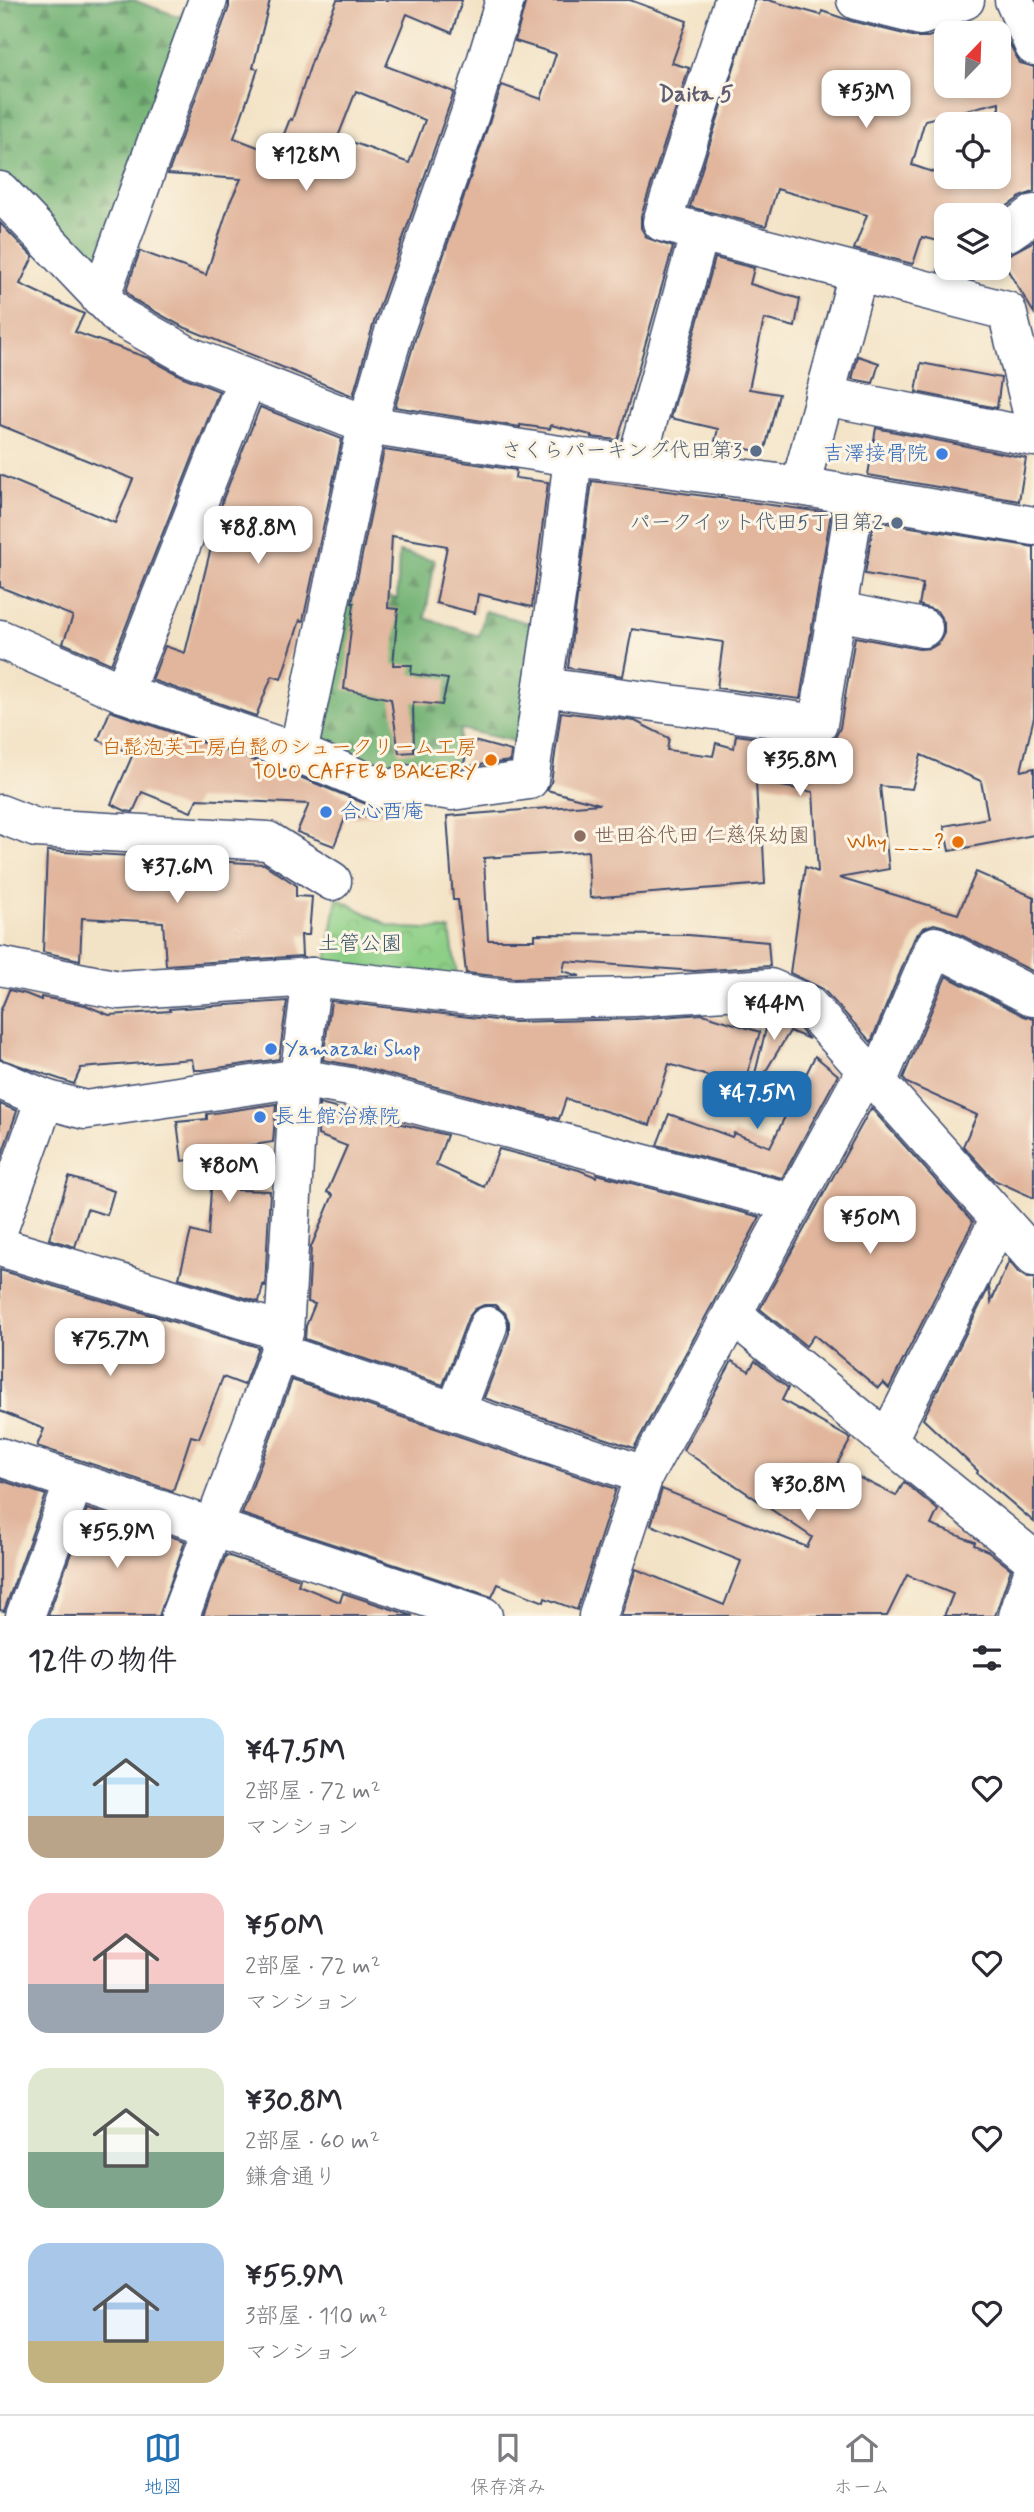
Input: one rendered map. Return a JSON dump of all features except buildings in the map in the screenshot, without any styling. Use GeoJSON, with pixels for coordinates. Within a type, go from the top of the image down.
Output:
{"type":"FeatureCollection","features":[{"type":"Feature","properties":{"kind":"street"},"geometry":{"type":"LineString","coordinates":[[100,298],[208,0]]}},
{"type":"Feature","properties":{"kind":"street"},"geometry":{"type":"LineString","coordinates":[[298,753],[367,425],[395,329],[470,114],[505,0]]}},
{"type":"Feature","properties":{"kind":"street"},"geometry":{"type":"LineString","coordinates":[[734,0],[662,222],[1007,312],[1034,420]]}},
{"type":"Feature","properties":{"kind":"street"},"geometry":{"type":"LineString","coordinates":[[856,0],[921,16],[965,0]]}},
{"type":"Feature","properties":{"kind":"street"},"geometry":{"type":"LineString","coordinates":[[1014,0],[1034,46]]}},
{"type":"Feature","properties":{"kind":"street"},"geometry":{"type":"LineString","coordinates":[[1,193],[120,317],[177,349],[367,425],[573,457],[800,486],[1034,526]]}},
{"type":"Feature","properties":{"kind":"street"},"geometry":{"type":"LineString","coordinates":[[636,464],[700,231]]}},
{"type":"Feature","properties":{"kind":"street"},"geometry":{"type":"LineString","coordinates":[[800,486],[858,274]]}},
{"type":"Feature","properties":{"kind":"street"},"geometry":{"type":"LineString","coordinates":[[123,693],[247,379]]}},
{"type":"Feature","properties":{"kind":"street"},"geometry":{"type":"LineString","coordinates":[[824,396],[1034,437]]}},
{"type":"Feature","properties":{"kind":"street"},"geometry":{"type":"LineString","coordinates":[[0,639],[123,693],[298,753],[389,791],[404,785],[452,791],[529,780],[573,457]]}},
{"type":"Feature","properties":{"kind":"street"},"geometry":{"type":"LineString","coordinates":[[542,687],[818,724],[856,495]]}},
{"type":"Feature","properties":{"kind":"street"},"geometry":{"type":"LineString","coordinates":[[838,611],[923,628]]}},
{"type":"Feature","properties":{"kind":"street"},"geometry":{"type":"LineString","coordinates":[[0,814],[36,828],[268,841],[332,881]]}},
{"type":"Feature","properties":{"kind":"street"},"geometry":{"type":"LineString","coordinates":[[598,1616],[644,1475],[859,1083],[882,1070],[935,946],[1034,997]]}},
{"type":"Feature","properties":{"kind":"street"},"geometry":{"type":"LineString","coordinates":[[0,966],[119,990],[312,977],[513,1000],[634,997],[770,988],[807,1003],[1034,1256]]}},
{"type":"Feature","properties":{"kind":"street"},"geometry":{"type":"LineString","coordinates":[[180,1616],[281,1342],[299,1078],[312,977]]}},
{"type":"Feature","properties":{"kind":"street"},"geometry":{"type":"LineString","coordinates":[[0,1080],[45,1099],[85,1110],[299,1078],[350,1087],[793,1203]]}},
{"type":"Feature","properties":{"kind":"street"},"geometry":{"type":"LineString","coordinates":[[0,1225],[45,1099]]}},
{"type":"Feature","properties":{"kind":"street"},"geometry":{"type":"LineString","coordinates":[[887,1441],[999,1220]]}},
{"type":"Feature","properties":{"kind":"street"},"geometry":{"type":"LineString","coordinates":[[0,1247],[281,1342],[456,1411],[644,1475]]}},
{"type":"Feature","properties":{"kind":"street"},"geometry":{"type":"LineString","coordinates":[[732,1314],[1034,1560]]}},
{"type":"Feature","properties":{"kind":"street"},"geometry":{"type":"LineString","coordinates":[[456,1411],[488,1326]]}},
{"type":"Feature","properties":{"kind":"street"},"geometry":{"type":"LineString","coordinates":[[0,1457],[214,1528],[403,1604],[483,1616]]}},
{"type":"Feature","properties":{"kind":"street"},"geometry":{"type":"LineString","coordinates":[[24,1616],[74,1482]]}},
{"type":"Feature","properties":{"kind":"street"},"geometry":{"type":"LineString","coordinates":[[1018,1616],[1034,1569]]}},
{"type":"Feature","properties":{"kind":"green space"},"geometry":{"type":"Polygon","coordinates":[[[0,0],[133,0],[180,17],[190,0],[96,283],[0,182],[0,0]]]}},
{"type":"Feature","properties":{"kind":"green space"},"geometry":{"type":"Polygon","coordinates":[[[399,552],[435,560],[425,618],[479,636],[485,611],[540,626],[522,743],[460,729],[455,781],[385,781],[308,748],[341,585],[397,599],[399,552]]]}},
{"type":"Feature","properties":{"kind":"green space","name":"土管公園"},"geometry":{"type":"Polygon","coordinates":[[[337,898],[388,925],[450,930],[459,988],[325,969],[337,898]]]}},
{"type":"Feature","properties":{"kind":"place","name":"さくらパーキング代田第3"},"geometry":{"type":"Point","coordinates":[756,451]}},
{"type":"Feature","properties":{"kind":"place","name":"吉澤接骨院"},"geometry":{"type":"Point","coordinates":[942,454]}},
{"type":"Feature","properties":{"kind":"place","name":"パークイット代田5丁目第2"},"geometry":{"type":"Point","coordinates":[897,523]}},
{"type":"Feature","properties":{"kind":"place","name":"白髭泡芙工房白髭のシュークリーム工房 TOLO CAFFE & BAKERY"},"geometry":{"type":"Point","coordinates":[491,760]}},
{"type":"Feature","properties":{"kind":"place","name":"合心酉庵"},"geometry":{"type":"Point","coordinates":[326,812]}},
{"type":"Feature","properties":{"kind":"place","name":"世田谷代田 仁慈保幼園"},"geometry":{"type":"Point","coordinates":[580,836]}},
{"type":"Feature","properties":{"kind":"place","name":"Why ___?"},"geometry":{"type":"Point","coordinates":[958,842]}},
{"type":"Feature","properties":{"kind":"place","name":"Yamazaki Shop"},"geometry":{"type":"Point","coordinates":[271,1049]}},
{"type":"Feature","properties":{"kind":"place","name":"長生館治療院"},"geometry":{"type":"Point","coordinates":[260,1117]}},
{"type":"Feature","properties":{"kind":"district","name":"Daita 5"},"geometry":{"type":"Point","coordinates":[696,95]}}]}
